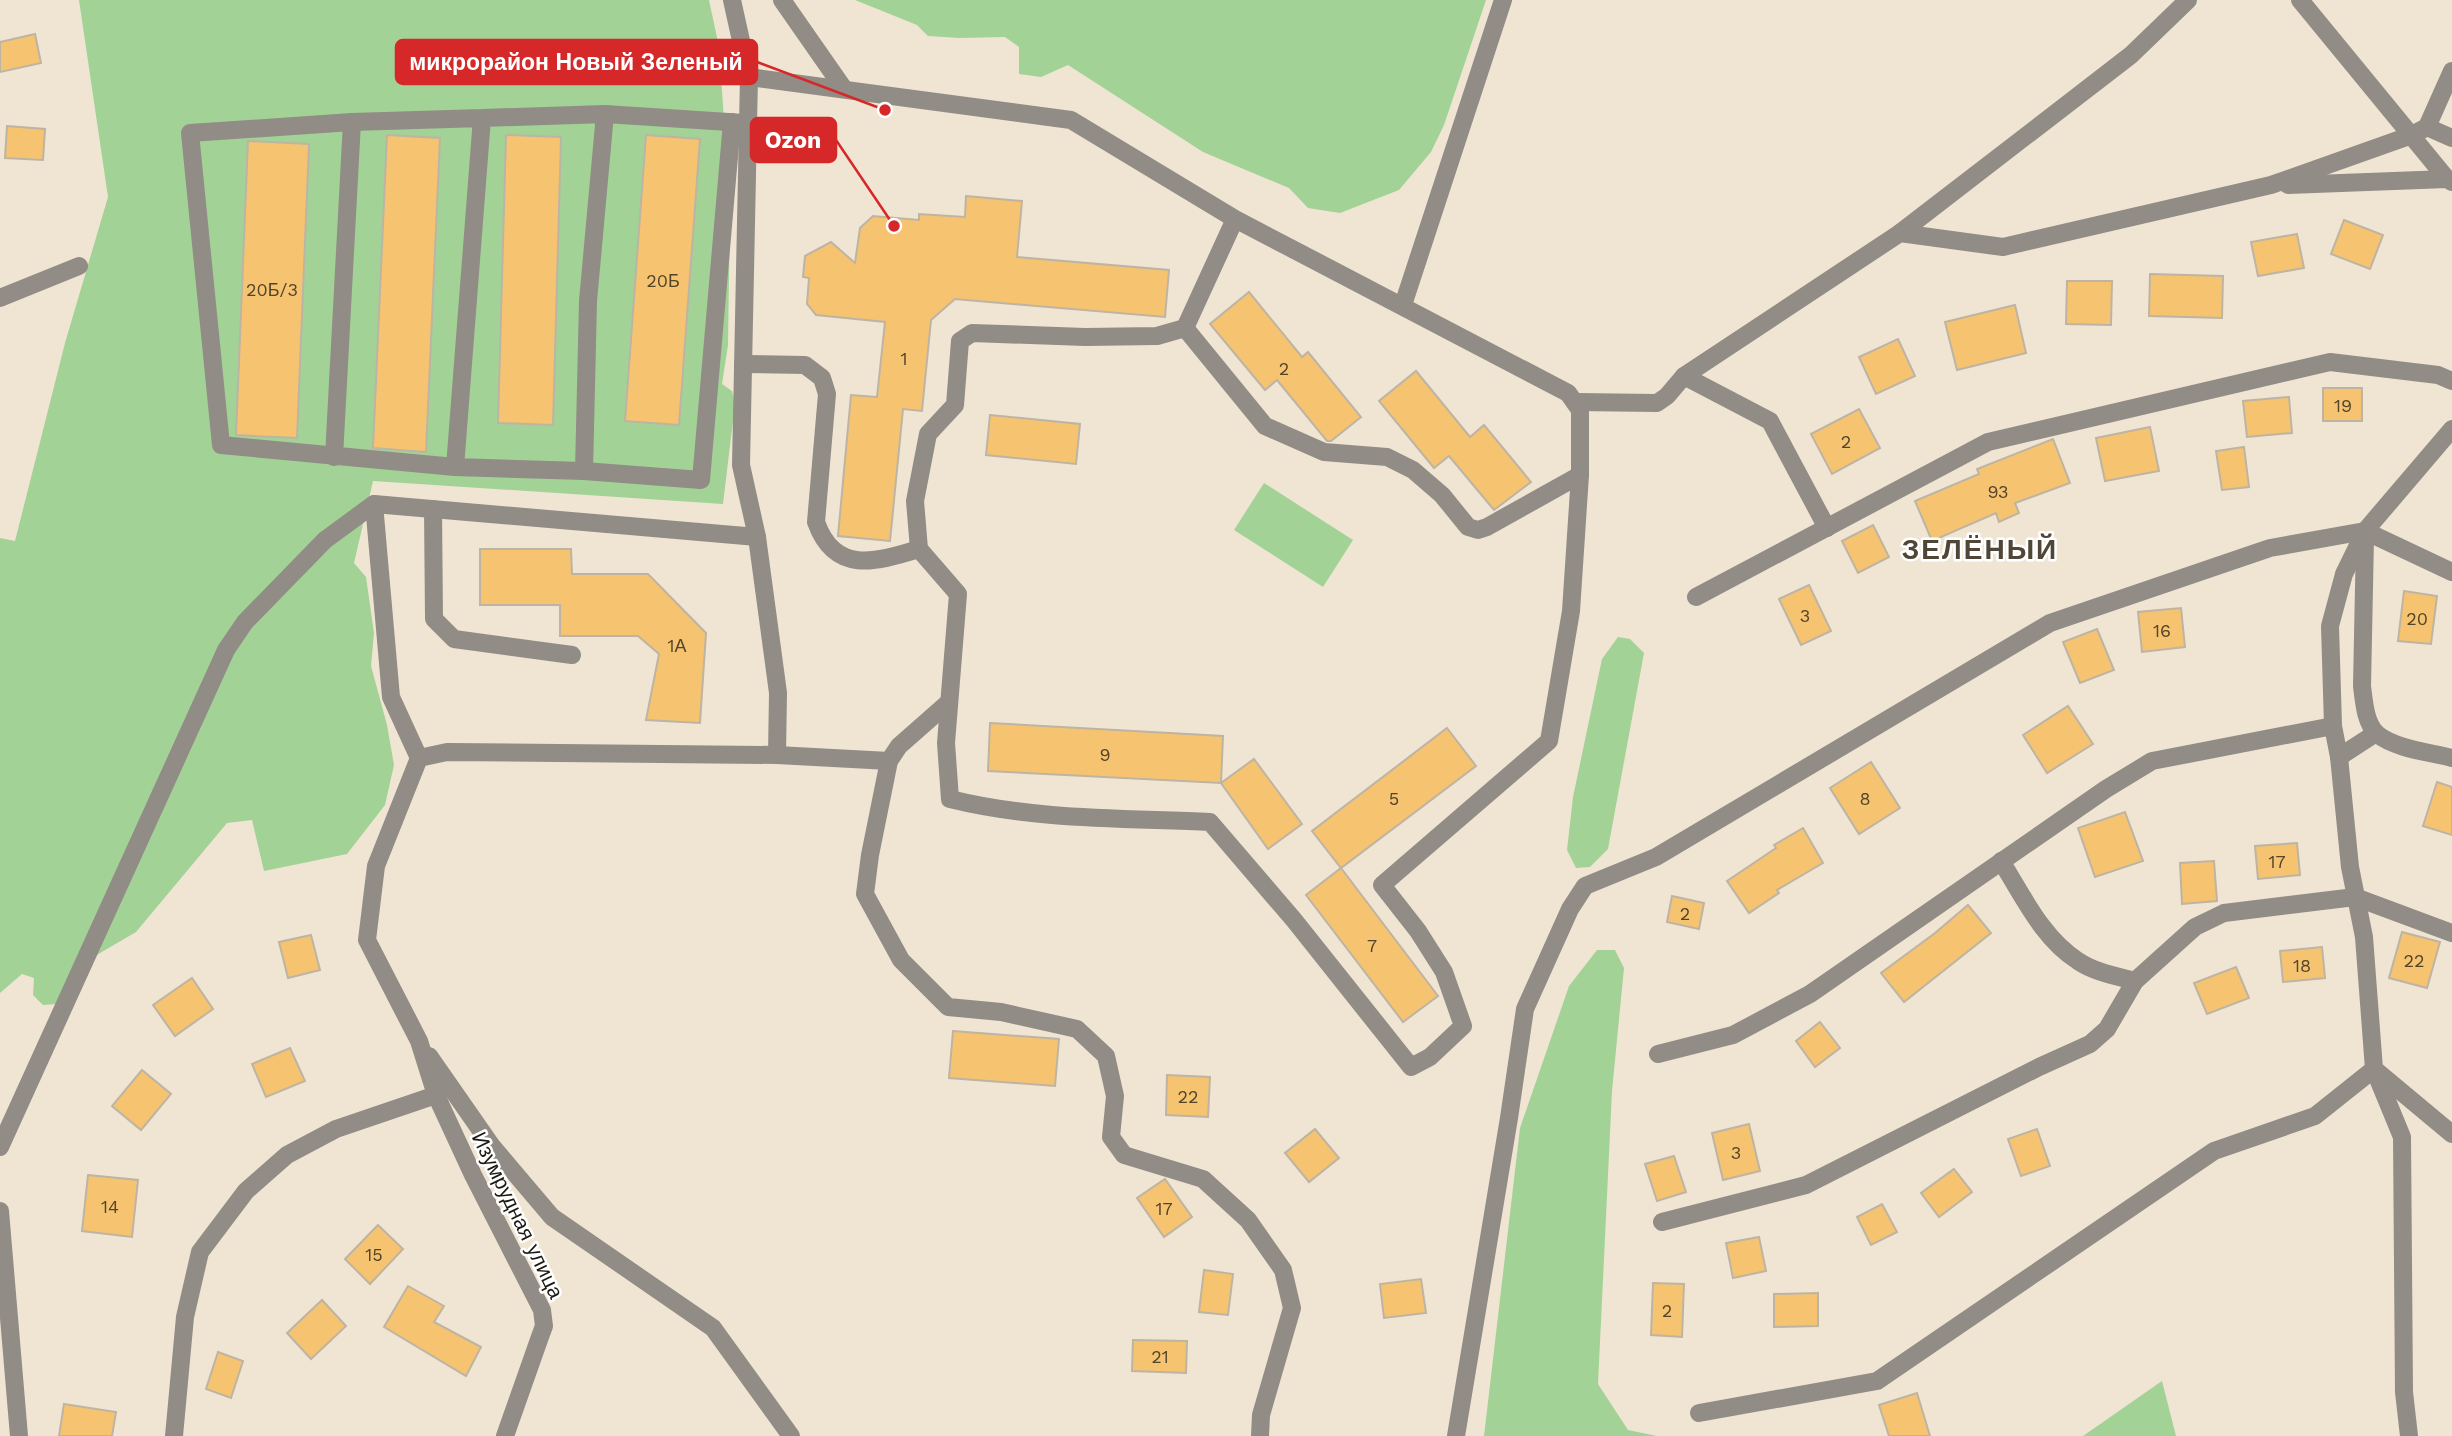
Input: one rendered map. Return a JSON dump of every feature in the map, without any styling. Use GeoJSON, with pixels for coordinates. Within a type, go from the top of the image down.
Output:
{"type":"FeatureCollection","features":[{"type":"Feature","properties":{"kind":"street"},"geometry":{"type":"LineString","coordinates":[[732,0],[749,77],[740,123],[701,480],[584,471],[455,467],[221,445],[190,133],[352,122],[605,114],[740,123]]}},
{"type":"Feature","properties":{"kind":"street"},"geometry":{"type":"LineString","coordinates":[[782,0],[844,89]]}},
{"type":"Feature","properties":{"kind":"street"},"geometry":{"type":"LineString","coordinates":[[1403,305],[1503,0]]}},
{"type":"Feature","properties":{"kind":"street"},"geometry":{"type":"LineString","coordinates":[[1576,402],[1657,403],[1667,396],[1684,376],[1900,233],[2131,55],[2188,0]]}},
{"type":"Feature","properties":{"kind":"street"},"geometry":{"type":"LineString","coordinates":[[2272,185],[2449,180],[2420,131],[2300,0]]}},
{"type":"Feature","properties":{"kind":"street"},"geometry":{"type":"LineString","coordinates":[[2420,131],[2452,71]]}},
{"type":"Feature","properties":{"kind":"street"},"geometry":{"type":"LineString","coordinates":[[749,77],[1071,120],[1236,219],[1568,393],[1576,402],[1580,410],[1580,475],[1571,611],[1549,741],[1382,885],[1418,931],[1444,972],[1463,1026],[1430,1057],[1411,1067],[1294,920],[1210,822],[1031,814],[989,809],[950,799],[946,743],[958,594],[919,549],[915,502],[928,434],[955,405],[960,341],[972,332],[1085,337],[1157,336],[1185,328],[1236,219]]}},
{"type":"Feature","properties":{"kind":"street"},"geometry":{"type":"LineString","coordinates":[[584,471],[588,301],[605,114]]}},
{"type":"Feature","properties":{"kind":"street"},"geometry":{"type":"LineString","coordinates":[[455,467],[482,118]]}},
{"type":"Feature","properties":{"kind":"street"},"geometry":{"type":"LineString","coordinates":[[334,457],[352,122]]}},
{"type":"Feature","properties":{"kind":"street"},"geometry":{"type":"LineString","coordinates":[[740,123],[743,364],[741,465],[757,537],[778,693],[777,755]]}},
{"type":"Feature","properties":{"kind":"street"},"geometry":{"type":"LineString","coordinates":[[1900,233],[2003,247],[2272,185],[2420,131],[2452,138]]}},
{"type":"Feature","properties":{"kind":"street"},"geometry":{"type":"LineString","coordinates":[[0,298],[79,266]]}},
{"type":"Feature","properties":{"kind":"street"},"geometry":{"type":"LineString","coordinates":[[1185,328],[1265,426],[1324,452],[1387,457],[1413,470],[1443,495],[1468,527],[1478,530],[1487,527],[1580,475]]}},
{"type":"Feature","properties":{"kind":"street"},"geometry":{"type":"LineString","coordinates":[[1696,597],[1988,442],[2330,362],[2438,374],[2452,381]]}},
{"type":"Feature","properties":{"kind":"street"},"geometry":{"type":"LineString","coordinates":[[743,364],[805,365],[822,378],[827,394],[816,522],[822,540],[834,552],[858,561],[879,561],[919,549]]}},
{"type":"Feature","properties":{"kind":"street"},"geometry":{"type":"LineString","coordinates":[[1684,376],[1770,421],[1827,528]]}},
{"type":"Feature","properties":{"kind":"street"},"geometry":{"type":"LineString","coordinates":[[2409,1436],[2404,1392],[2402,1137],[2374,1069],[2364,937],[2355,897],[2333,726],[2330,626],[2344,575],[2365,531],[2452,429]]}},
{"type":"Feature","properties":{"kind":"street"},"geometry":{"type":"LineString","coordinates":[[0,1147],[226,650],[245,621],[324,540],[374,504],[757,537]]}},
{"type":"Feature","properties":{"kind":"street"},"geometry":{"type":"LineString","coordinates":[[374,504],[391,696],[419,758],[376,866],[367,940],[419,1041],[491,1145],[552,1217],[713,1328],[791,1436]]}},
{"type":"Feature","properties":{"kind":"street"},"geometry":{"type":"LineString","coordinates":[[433,509],[434,619],[454,639],[572,655]]}},
{"type":"Feature","properties":{"kind":"street"},"geometry":{"type":"LineString","coordinates":[[2365,531],[2362,686],[2365,711],[2376,733],[2398,744],[2452,758]]}},
{"type":"Feature","properties":{"kind":"street"},"geometry":{"type":"LineString","coordinates":[[1456,1436],[1525,1009],[1570,909],[1585,886],[1656,856],[2050,623],[2270,548],[2365,531],[2452,572]]}},
{"type":"Feature","properties":{"kind":"street"},"geometry":{"type":"LineString","coordinates":[[949,702],[899,746],[889,761],[865,894],[901,960],[948,1007],[1001,1012],[1077,1029],[1106,1056],[1115,1096],[1111,1137],[1124,1155],[1203,1179],[1248,1220],[1283,1270],[1292,1308],[1261,1415],[1260,1436]]}},
{"type":"Feature","properties":{"kind":"street"},"geometry":{"type":"LineString","coordinates":[[1658,1054],[1733,1035],[1810,994],[2106,789],[2152,761],[2333,726]]}},
{"type":"Feature","properties":{"kind":"street"},"geometry":{"type":"LineString","coordinates":[[2339,757],[2376,733]]}},
{"type":"Feature","properties":{"kind":"street"},"geometry":{"type":"LineString","coordinates":[[419,758],[447,752],[777,755],[889,761]]}},
{"type":"Feature","properties":{"kind":"street"},"geometry":{"type":"LineString","coordinates":[[2001,862],[2040,924],[2061,948],[2079,962],[2135,981]]}},
{"type":"Feature","properties":{"kind":"street"},"geometry":{"type":"LineString","coordinates":[[1662,1222],[1806,1185],[2039,1067],[2091,1044],[2107,1029],[2135,981],[2195,927],[2224,913],[2355,897],[2452,933]]}},
{"type":"Feature","properties":{"kind":"street","name":"Изумрудная улица"},"geometry":{"type":"LineString","coordinates":[[419,1041],[436,1095],[472,1175],[542,1310],[544,1326],[505,1436]]}},
{"type":"Feature","properties":{"kind":"street"},"geometry":{"type":"LineString","coordinates":[[2374,1069],[2452,1134]]}},
{"type":"Feature","properties":{"kind":"street"},"geometry":{"type":"LineString","coordinates":[[1699,1413],[1877,1381],[2214,1151],[2315,1116],[2374,1069]]}},
{"type":"Feature","properties":{"kind":"street"},"geometry":{"type":"LineString","coordinates":[[174,1436],[185,1317],[200,1252],[246,1191],[287,1155],[336,1129],[436,1095]]}},
{"type":"Feature","properties":{"kind":"street"},"geometry":{"type":"LineString","coordinates":[[0,1211],[19,1436]]}},
{"type":"Feature","properties":{"kind":"green space"},"geometry":{"type":"Polygon","coordinates":[[[79,0],[709,0],[719,47],[730,208],[728,345],[722,384],[732,391],[735,404],[723,504],[373,481],[354,563],[366,577],[374,633],[371,666],[387,725],[394,765],[385,805],[347,854],[264,871],[252,820],[227,823],[136,932],[83,963],[57,1004],[43,1005],[33,995],[34,978],[22,974],[0,993],[0,538],[15,541],[65,343],[108,197],[79,0]]]}},
{"type":"Feature","properties":{"kind":"green space"},"geometry":{"type":"Polygon","coordinates":[[[855,0],[1486,0],[1444,125],[1431,152],[1399,190],[1340,213],[1308,208],[1289,188],[1203,152],[1068,65],[1041,77],[1019,74],[1019,47],[1005,37],[928,36],[917,25],[855,0]]]}},
{"type":"Feature","properties":{"kind":"green space"},"geometry":{"type":"Polygon","coordinates":[[[1264,483],[1353,540],[1323,587],[1234,530],[1264,483]]]}},
{"type":"Feature","properties":{"kind":"green space"},"geometry":{"type":"Polygon","coordinates":[[[1618,637],[1630,639],[1644,653],[1608,849],[1590,867],[1576,868],[1567,850],[1573,797],[1602,659],[1618,637]]]}},
{"type":"Feature","properties":{"kind":"green space"},"geometry":{"type":"Polygon","coordinates":[[[1597,950],[1615,950],[1624,968],[1612,1091],[1598,1384],[1628,1430],[1657,1436],[1484,1436],[1520,1128],[1569,986],[1597,950]]]}},
{"type":"Feature","properties":{"kind":"green space"},"geometry":{"type":"Polygon","coordinates":[[[2162,1381],[2176,1436],[2083,1436],[2162,1381]]]}},
{"type":"Feature","properties":{"kind":"building"},"geometry":{"type":"Polygon","coordinates":[[[35,34],[41,63],[0,72],[0,42],[35,34]]]}},
{"type":"Feature","properties":{"kind":"building"},"geometry":{"type":"Polygon","coordinates":[[[7,126],[45,129],[43,160],[5,158],[7,126]]]}},
{"type":"Feature","properties":{"kind":"building"},"geometry":{"type":"Polygon","coordinates":[[[387,135],[440,138],[426,452],[373,448],[387,135]]]}},
{"type":"Feature","properties":{"kind":"building"},"geometry":{"type":"Polygon","coordinates":[[[506,135],[561,137],[553,425],[498,423],[506,135]]]}},
{"type":"Feature","properties":{"kind":"building"},"geometry":{"type":"Polygon","coordinates":[[[646,135],[700,139],[679,425],[625,421],[646,135]]]}},
{"type":"Feature","properties":{"kind":"building"},"geometry":{"type":"Polygon","coordinates":[[[248,141],[309,144],[297,438],[236,435],[248,141]]]}},
{"type":"Feature","properties":{"kind":"building"},"geometry":{"type":"Polygon","coordinates":[[[966,196],[1022,201],[1017,257],[1169,270],[1165,317],[955,299],[931,320],[922,411],[903,409],[890,541],[838,536],[851,395],[877,397],[885,322],[816,315],[807,304],[809,278],[803,277],[805,256],[831,242],[855,263],[860,228],[873,216],[919,220],[919,214],[965,217],[966,196]]]}},
{"type":"Feature","properties":{"kind":"building"},"geometry":{"type":"Polygon","coordinates":[[[2344,220],[2383,235],[2370,269],[2331,254],[2344,220]]]}},
{"type":"Feature","properties":{"kind":"building"},"geometry":{"type":"Polygon","coordinates":[[[2297,234],[2304,268],[2258,276],[2251,242],[2297,234]]]}},
{"type":"Feature","properties":{"kind":"building"},"geometry":{"type":"Polygon","coordinates":[[[2150,274],[2223,276],[2222,318],[2149,316],[2150,274]]]}},
{"type":"Feature","properties":{"kind":"building"},"geometry":{"type":"Polygon","coordinates":[[[2067,281],[2112,281],[2111,325],[2066,324],[2067,281]]]}},
{"type":"Feature","properties":{"kind":"building"},"geometry":{"type":"Polygon","coordinates":[[[1249,292],[1302,357],[1308,352],[1361,417],[1331,441],[1327,441],[1277,380],[1265,390],[1210,324],[1249,292]]]}},
{"type":"Feature","properties":{"kind":"building"},"geometry":{"type":"Polygon","coordinates":[[[2015,305],[2026,353],[1957,370],[1945,322],[2015,305]]]}},
{"type":"Feature","properties":{"kind":"building"},"geometry":{"type":"Polygon","coordinates":[[[1898,339],[1915,376],[1876,394],[1859,357],[1898,339]]]}},
{"type":"Feature","properties":{"kind":"building"},"geometry":{"type":"Polygon","coordinates":[[[1416,371],[1470,437],[1484,425],[1531,482],[1494,510],[1449,456],[1434,468],[1379,401],[1416,371]]]}},
{"type":"Feature","properties":{"kind":"building"},"geometry":{"type":"Polygon","coordinates":[[[2323,388],[2362,388],[2362,421],[2323,421],[2323,388]]]}},
{"type":"Feature","properties":{"kind":"building"},"geometry":{"type":"Polygon","coordinates":[[[2289,397],[2292,433],[2247,437],[2243,401],[2289,397]]]}},
{"type":"Feature","properties":{"kind":"building"},"geometry":{"type":"Polygon","coordinates":[[[1859,409],[1880,448],[1832,474],[1811,434],[1859,409]]]}},
{"type":"Feature","properties":{"kind":"building"},"geometry":{"type":"Polygon","coordinates":[[[990,415],[1080,424],[1076,464],[986,455],[990,415]]]}},
{"type":"Feature","properties":{"kind":"building"},"geometry":{"type":"Polygon","coordinates":[[[2150,427],[2159,471],[2105,481],[2096,438],[2150,427]]]}},
{"type":"Feature","properties":{"kind":"building"},"geometry":{"type":"Polygon","coordinates":[[[2053,439],[2070,483],[2015,503],[2019,513],[1999,522],[1996,513],[1932,541],[1915,501],[1979,474],[1977,469],[2053,439]]]}},
{"type":"Feature","properties":{"kind":"building"},"geometry":{"type":"Polygon","coordinates":[[[2244,447],[2249,487],[2222,490],[2216,451],[2244,447]]]}},
{"type":"Feature","properties":{"kind":"building"},"geometry":{"type":"Polygon","coordinates":[[[1873,525],[1889,557],[1858,573],[1842,541],[1873,525]]]}},
{"type":"Feature","properties":{"kind":"building"},"geometry":{"type":"Polygon","coordinates":[[[480,549],[571,549],[572,574],[648,574],[706,633],[700,723],[646,720],[659,654],[638,636],[560,636],[560,605],[480,605],[480,549]]]}},
{"type":"Feature","properties":{"kind":"building"},"geometry":{"type":"Polygon","coordinates":[[[1809,585],[1831,631],[1801,645],[1779,599],[1809,585]]]}},
{"type":"Feature","properties":{"kind":"building"},"geometry":{"type":"Polygon","coordinates":[[[2404,591],[2437,596],[2431,644],[2398,641],[2404,591]]]}},
{"type":"Feature","properties":{"kind":"building"},"geometry":{"type":"Polygon","coordinates":[[[2181,608],[2185,647],[2142,652],[2138,612],[2181,608]]]}},
{"type":"Feature","properties":{"kind":"building"},"geometry":{"type":"Polygon","coordinates":[[[2097,629],[2114,670],[2080,683],[2063,642],[2097,629]]]}},
{"type":"Feature","properties":{"kind":"building"},"geometry":{"type":"Polygon","coordinates":[[[2068,706],[2093,744],[2047,773],[2023,735],[2068,706]]]}},
{"type":"Feature","properties":{"kind":"building"},"geometry":{"type":"Polygon","coordinates":[[[990,723],[1223,736],[1221,783],[988,771],[990,723]]]}},
{"type":"Feature","properties":{"kind":"building"},"geometry":{"type":"Polygon","coordinates":[[[1447,728],[1476,766],[1341,868],[1312,831],[1447,728]]]}},
{"type":"Feature","properties":{"kind":"building"},"geometry":{"type":"Polygon","coordinates":[[[1254,759],[1302,824],[1268,849],[1221,783],[1254,759]]]}},
{"type":"Feature","properties":{"kind":"building"},"geometry":{"type":"Polygon","coordinates":[[[1871,762],[1900,808],[1859,834],[1830,788],[1871,762]]]}},
{"type":"Feature","properties":{"kind":"building"},"geometry":{"type":"Polygon","coordinates":[[[2437,782],[2452,787],[2452,835],[2423,826],[2437,782]]]}},
{"type":"Feature","properties":{"kind":"building"},"geometry":{"type":"Polygon","coordinates":[[[2125,812],[2143,861],[2095,877],[2078,828],[2125,812]]]}},
{"type":"Feature","properties":{"kind":"building"},"geometry":{"type":"Polygon","coordinates":[[[1803,828],[1823,863],[1777,890],[1779,893],[1749,913],[1727,881],[1776,848],[1774,845],[1803,828]]]}},
{"type":"Feature","properties":{"kind":"building"},"geometry":{"type":"Polygon","coordinates":[[[2297,843],[2300,875],[2258,879],[2255,846],[2297,843]]]}},
{"type":"Feature","properties":{"kind":"building"},"geometry":{"type":"Polygon","coordinates":[[[2214,861],[2217,901],[2182,904],[2180,863],[2214,861]]]}},
{"type":"Feature","properties":{"kind":"building"},"geometry":{"type":"Polygon","coordinates":[[[1341,868],[1438,996],[1403,1022],[1306,895],[1341,868]]]}},
{"type":"Feature","properties":{"kind":"building"},"geometry":{"type":"Polygon","coordinates":[[[1672,896],[1704,903],[1699,929],[1667,922],[1672,896]]]}},
{"type":"Feature","properties":{"kind":"building"},"geometry":{"type":"Polygon","coordinates":[[[1968,905],[1991,933],[1904,1002],[1881,973],[1968,905]]]}},
{"type":"Feature","properties":{"kind":"building"},"geometry":{"type":"Polygon","coordinates":[[[2402,932],[2440,942],[2427,988],[2389,978],[2402,932]]]}},
{"type":"Feature","properties":{"kind":"building"},"geometry":{"type":"Polygon","coordinates":[[[311,935],[320,970],[288,978],[279,942],[311,935]]]}},
{"type":"Feature","properties":{"kind":"building"},"geometry":{"type":"Polygon","coordinates":[[[2322,947],[2325,978],[2283,982],[2280,951],[2322,947]]]}},
{"type":"Feature","properties":{"kind":"building"},"geometry":{"type":"Polygon","coordinates":[[[2236,967],[2249,998],[2207,1014],[2194,983],[2236,967]]]}},
{"type":"Feature","properties":{"kind":"building"},"geometry":{"type":"Polygon","coordinates":[[[192,978],[213,1009],[175,1036],[153,1005],[192,978]]]}},
{"type":"Feature","properties":{"kind":"building"},"geometry":{"type":"Polygon","coordinates":[[[1820,1022],[1840,1048],[1815,1067],[1796,1041],[1820,1022]]]}},
{"type":"Feature","properties":{"kind":"building"},"geometry":{"type":"Polygon","coordinates":[[[953,1031],[1059,1039],[1055,1086],[949,1078],[953,1031]]]}},
{"type":"Feature","properties":{"kind":"building"},"geometry":{"type":"Polygon","coordinates":[[[290,1048],[305,1081],[266,1097],[252,1064],[290,1048]]]}},
{"type":"Feature","properties":{"kind":"building"},"geometry":{"type":"Polygon","coordinates":[[[142,1070],[171,1094],[141,1130],[112,1106],[142,1070]]]}},
{"type":"Feature","properties":{"kind":"building"},"geometry":{"type":"Polygon","coordinates":[[[1167,1075],[1210,1077],[1208,1117],[1166,1115],[1167,1075]]]}},
{"type":"Feature","properties":{"kind":"building"},"geometry":{"type":"Polygon","coordinates":[[[1749,1124],[1760,1171],[1723,1180],[1712,1133],[1749,1124]]]}},
{"type":"Feature","properties":{"kind":"building"},"geometry":{"type":"Polygon","coordinates":[[[1315,1129],[1339,1158],[1309,1182],[1285,1153],[1315,1129]]]}},
{"type":"Feature","properties":{"kind":"building"},"geometry":{"type":"Polygon","coordinates":[[[2037,1129],[2050,1166],[2021,1176],[2008,1139],[2037,1129]]]}},
{"type":"Feature","properties":{"kind":"building"},"geometry":{"type":"Polygon","coordinates":[[[1674,1156],[1686,1192],[1657,1201],[1645,1164],[1674,1156]]]}},
{"type":"Feature","properties":{"kind":"building"},"geometry":{"type":"Polygon","coordinates":[[[1954,1169],[1972,1192],[1939,1217],[1921,1193],[1954,1169]]]}},
{"type":"Feature","properties":{"kind":"building"},"geometry":{"type":"Polygon","coordinates":[[[88,1175],[138,1180],[132,1237],[82,1231],[88,1175]]]}},
{"type":"Feature","properties":{"kind":"building"},"geometry":{"type":"Polygon","coordinates":[[[1165,1179],[1192,1217],[1164,1237],[1137,1198],[1165,1179]]]}},
{"type":"Feature","properties":{"kind":"building"},"geometry":{"type":"Polygon","coordinates":[[[1882,1204],[1897,1232],[1871,1245],[1857,1217],[1882,1204]]]}},
{"type":"Feature","properties":{"kind":"building"},"geometry":{"type":"Polygon","coordinates":[[[378,1225],[403,1249],[370,1284],[345,1259],[378,1225]]]}},
{"type":"Feature","properties":{"kind":"building"},"geometry":{"type":"Polygon","coordinates":[[[1759,1237],[1766,1271],[1733,1278],[1726,1243],[1759,1237]]]}},
{"type":"Feature","properties":{"kind":"building"},"geometry":{"type":"Polygon","coordinates":[[[1204,1270],[1233,1274],[1228,1315],[1199,1312],[1204,1270]]]}},
{"type":"Feature","properties":{"kind":"building"},"geometry":{"type":"Polygon","coordinates":[[[1421,1279],[1426,1313],[1384,1318],[1380,1284],[1421,1279]]]}},
{"type":"Feature","properties":{"kind":"building"},"geometry":{"type":"Polygon","coordinates":[[[1653,1283],[1684,1284],[1682,1337],[1651,1335],[1653,1283]]]}},
{"type":"Feature","properties":{"kind":"building"},"geometry":{"type":"Polygon","coordinates":[[[408,1286],[444,1306],[434,1322],[481,1347],[466,1376],[384,1327],[408,1286]]]}},
{"type":"Feature","properties":{"kind":"building"},"geometry":{"type":"Polygon","coordinates":[[[1818,1293],[1818,1326],[1774,1327],[1774,1294],[1818,1293]]]}},
{"type":"Feature","properties":{"kind":"building"},"geometry":{"type":"Polygon","coordinates":[[[322,1300],[346,1326],[311,1359],[287,1333],[322,1300]]]}},
{"type":"Feature","properties":{"kind":"building"},"geometry":{"type":"Polygon","coordinates":[[[1133,1340],[1187,1341],[1186,1373],[1132,1371],[1133,1340]]]}},
{"type":"Feature","properties":{"kind":"building"},"geometry":{"type":"Polygon","coordinates":[[[218,1352],[243,1361],[231,1398],[206,1389],[218,1352]]]}},
{"type":"Feature","properties":{"kind":"building"},"geometry":{"type":"Polygon","coordinates":[[[1917,1393],[1930,1436],[1889,1436],[1879,1405],[1917,1393]]]}},
{"type":"Feature","properties":{"kind":"building"},"geometry":{"type":"Polygon","coordinates":[[[64,1404],[116,1412],[112,1436],[59,1436],[64,1404]]]}},
{"type":"Feature","properties":{"kind":"place","name":"микрорайон Новый Зеленый"},"geometry":{"type":"Point","coordinates":[885,110]}},
{"type":"Feature","properties":{"kind":"place","name":"Ozon"},"geometry":{"type":"Point","coordinates":[894,226]}},
{"type":"Feature","properties":{"kind":"district","name":"ЗЕЛЁНЫЙ"},"geometry":{"type":"Point","coordinates":[1980,549]}}]}
